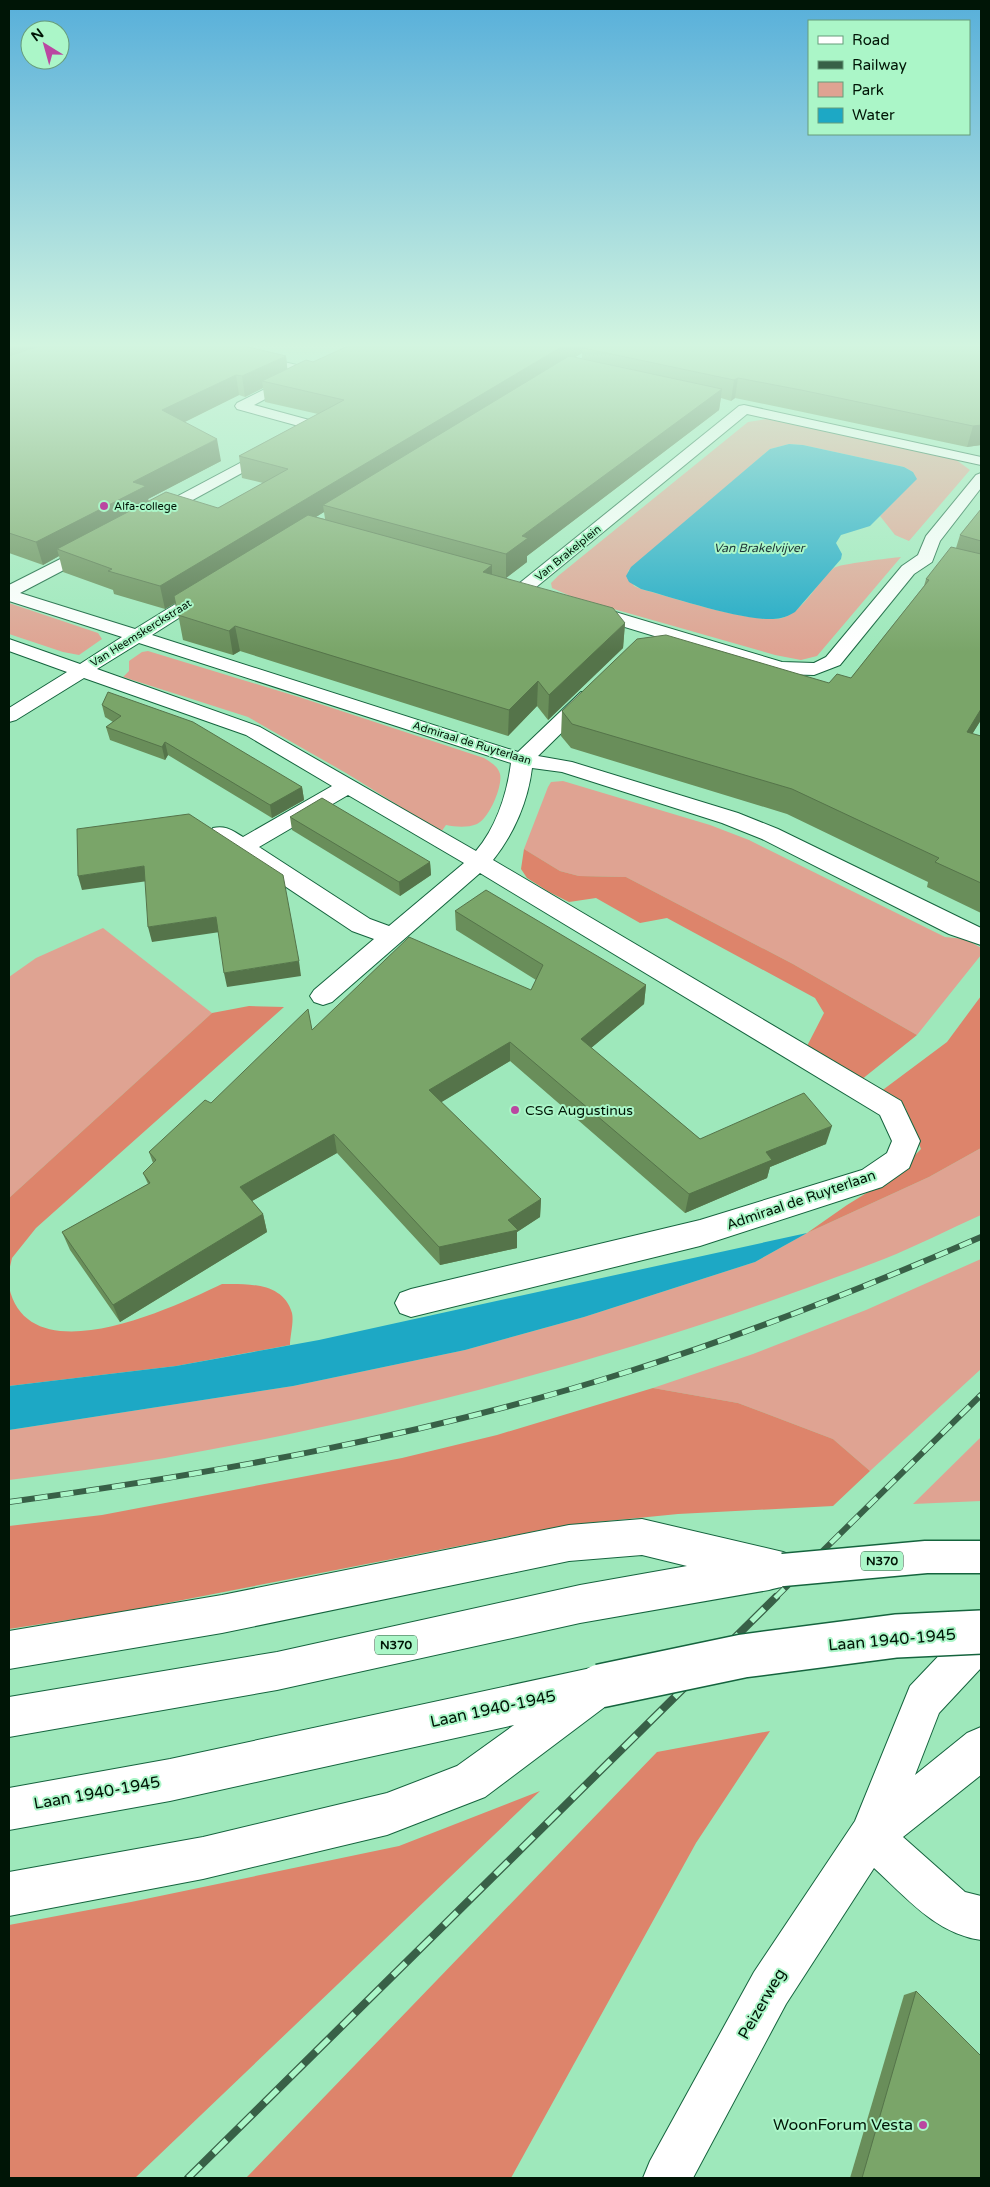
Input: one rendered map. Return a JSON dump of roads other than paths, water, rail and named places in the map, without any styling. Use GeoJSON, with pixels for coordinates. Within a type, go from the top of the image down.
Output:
{"type":"FeatureCollection","features":[{"type":"Feature","properties":{"kind":"main road"},"geometry":{"type":"LineString","coordinates":[[140,522],[279,448]]}},
{"type":"Feature","properties":{"kind":"main road","name":"Van Brakelplein"},"geometry":{"type":"LineString","coordinates":[[522,590],[696,448]]}},
{"type":"Feature","properties":{"kind":"main road"},"geometry":{"type":"LineString","coordinates":[[922,448],[981,461]]}},
{"type":"Feature","properties":{"kind":"main road"},"geometry":{"type":"LineString","coordinates":[[944,563],[926,558],[932,540],[981,478]]}},
{"type":"Feature","properties":{"kind":"main road"},"geometry":{"type":"LineString","coordinates":[[9,593],[105,541]]}},
{"type":"Feature","properties":{"kind":"main road","name":"Van Brakelplein"},"geometry":{"type":"LineString","coordinates":[[522,590],[648,637],[780,668],[803,670],[824,668],[832,662],[908,570],[926,558]]}},
{"type":"Feature","properties":{"kind":"main road"},"geometry":{"type":"LineString","coordinates":[[18,571],[37,577]]}},
{"type":"Feature","properties":{"kind":"main road","name":"Van Heemskerckstraat"},"geometry":{"type":"LineString","coordinates":[[9,716],[225,580]]}},
{"type":"Feature","properties":{"kind":"main road"},"geometry":{"type":"LineString","coordinates":[[503,585],[522,590]]}},
{"type":"Feature","properties":{"kind":"main road","name":"Admiraal de Ruyterlaan"},"geometry":{"type":"LineString","coordinates":[[9,593],[136,636],[522,760],[565,766],[730,818],[770,834],[958,928],[981,937]]}},
{"type":"Feature","properties":{"kind":"main road","name":"Admiraal de Ruyterlaan"},"geometry":{"type":"LineString","coordinates":[[9,646],[253,731],[478,862],[892,1108],[906,1141],[899,1160],[872,1178],[700,1234],[411,1303]]}},
{"type":"Feature","properties":{"kind":"main road"},"geometry":{"type":"LineString","coordinates":[[323,996],[478,862],[497,840],[519,787],[522,760],[598,686]]}},
{"type":"Feature","properties":{"kind":"main road"},"geometry":{"type":"LineString","coordinates":[[243,847],[348,786]]}},
{"type":"Feature","properties":{"kind":"main road"},"geometry":{"type":"LineString","coordinates":[[221,833],[361,925],[391,936]]}},
{"type":"Feature","properties":{"kind":"main road","name":"N370"},"geometry":{"type":"LineString","coordinates":[[9,1650],[222,1614],[569,1543],[642,1537],[783,1570]]}},
{"type":"Feature","properties":{"kind":"main road","name":"N370"},"geometry":{"type":"LineString","coordinates":[[9,1717],[277,1671],[580,1604],[676,1586],[783,1570],[926,1557],[981,1557]]}},
{"type":"Feature","properties":{"kind":"main road","name":"Laan 1940-1945"},"geometry":{"type":"LineString","coordinates":[[9,1809],[170,1780],[600,1686],[753,1655],[896,1636],[981,1632]]}},
{"type":"Feature","properties":{"kind":"main road","name":"Peizerweg"},"geometry":{"type":"LineString","coordinates":[[666,2178],[770,1988],[870,1836],[924,1700],[981,1640]]}},
{"type":"Feature","properties":{"kind":"main road"},"geometry":{"type":"LineString","coordinates":[[9,1894],[204,1858],[387,1814],[470,1782],[600,1686]]}},
{"type":"Feature","properties":{"kind":"main road","name":"Peizerweg"},"geometry":{"type":"LineString","coordinates":[[870,1836],[974,1755],[981,1747]]}},
{"type":"Feature","properties":{"kind":"main road"},"geometry":{"type":"LineString","coordinates":[[870,1836],[950,1907],[964,1915],[981,1918]]}},
{"type":"Feature","properties":{"kind":"water","name":"Van Brakelvijver"},"geometry":{"type":"Polygon","coordinates":[[[817,448],[904,467],[913,472],[917,479],[870,526],[841,535],[836,543],[842,554],[841,559],[795,612],[781,618],[752,618],[733,614],[641,589],[629,582],[626,576],[631,567],[770,449],[817,448]]]}},
{"type":"Feature","properties":{"kind":"water"},"geometry":{"type":"Polygon","coordinates":[[[807,1233],[755,1262],[584,1317],[465,1350],[293,1386],[9,1430],[9,1386],[176,1366],[319,1340],[807,1233]]]}},
{"type":"Feature","properties":{"kind":"railway"},"geometry":{"type":"LineString","coordinates":[[9,1502],[245,1465],[322,1450],[400,1433],[554,1394],[630,1371],[763,1325],[895,1274],[981,1237]]}},
{"type":"Feature","properties":{"kind":"railway"},"geometry":{"type":"LineString","coordinates":[[775,1598],[981,1395]]}},
{"type":"Feature","properties":{"kind":"railway"},"geometry":{"type":"LineString","coordinates":[[188,2178],[776,1597]]}},
{"type":"Feature","properties":{"kind":"place","name":"Alfa-college"},"geometry":{"type":"Point","coordinates":[104,506]}},
{"type":"Feature","properties":{"kind":"place","name":"CSG Augustinus"},"geometry":{"type":"Point","coordinates":[515,1110]}},
{"type":"Feature","properties":{"kind":"place","name":"WoonForum Vesta"},"geometry":{"type":"Point","coordinates":[923,2125]}}]}
